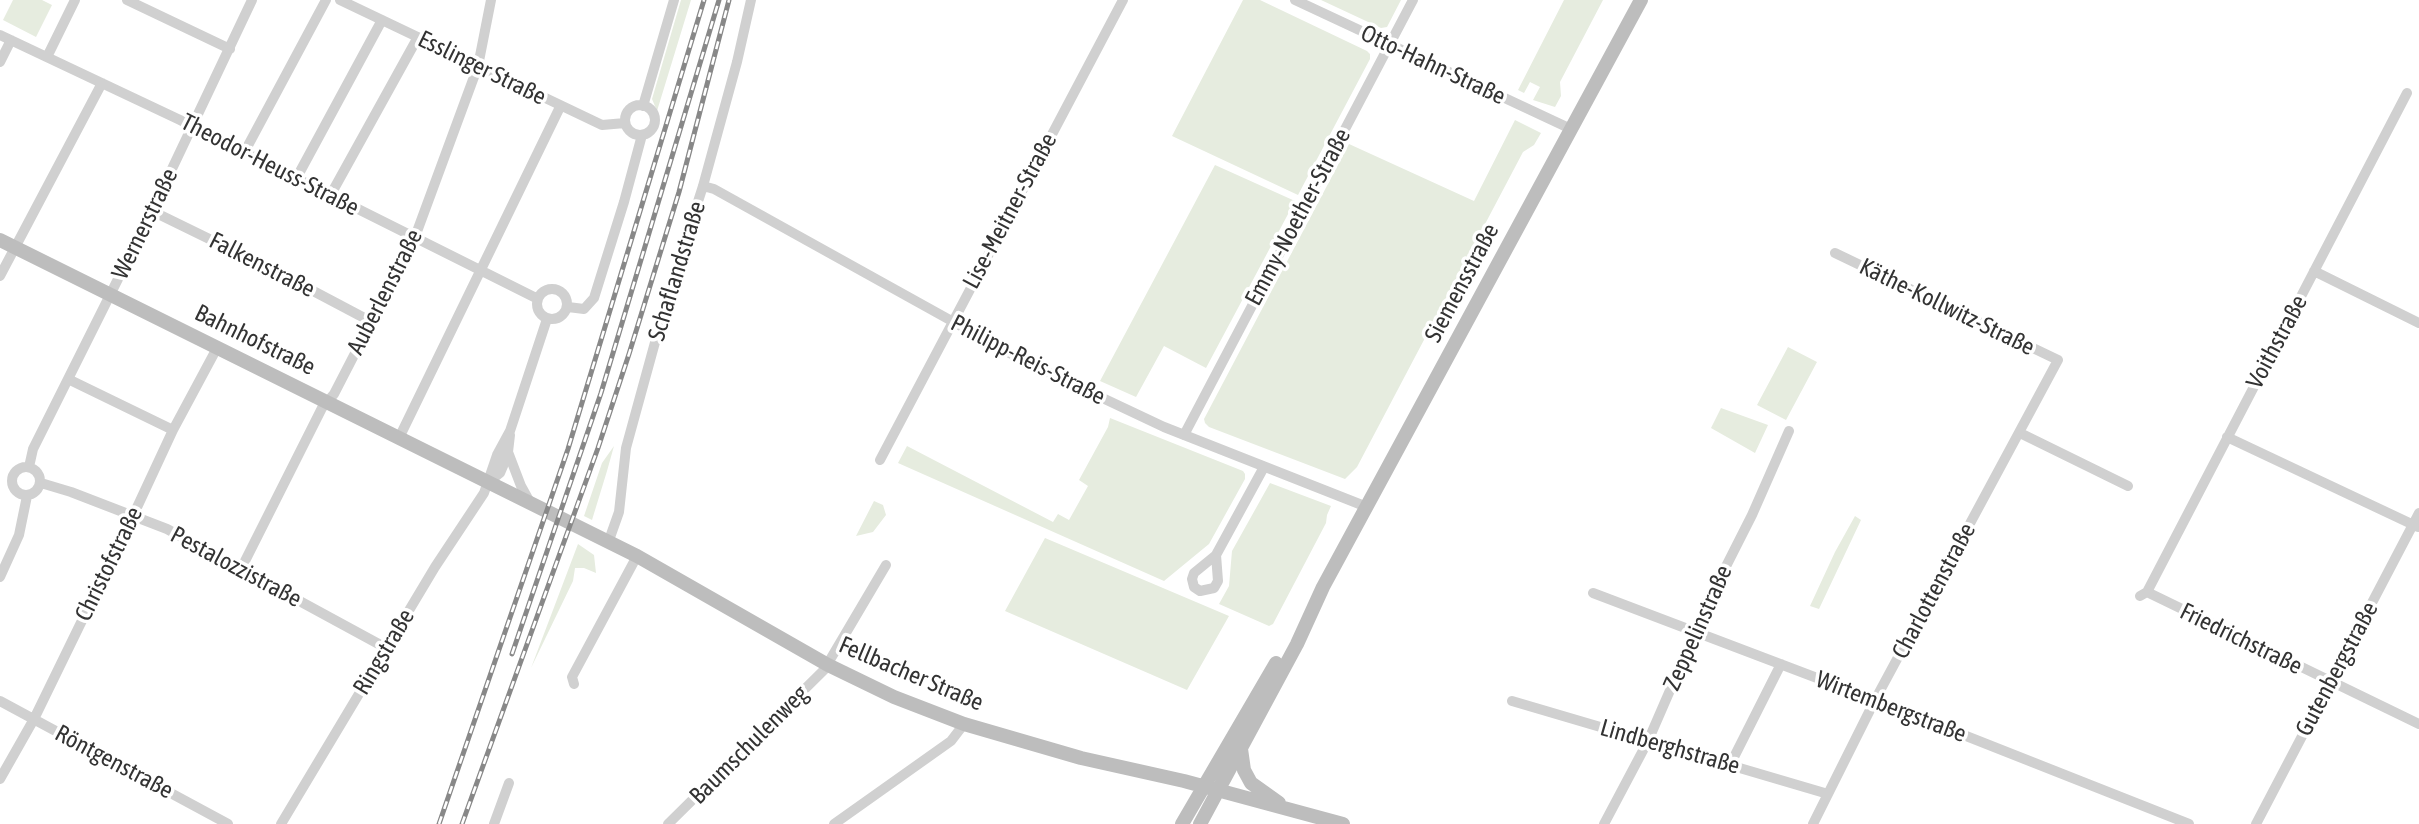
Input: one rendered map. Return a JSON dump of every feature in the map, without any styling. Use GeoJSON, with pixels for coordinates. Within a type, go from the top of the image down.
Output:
{"type":"FeatureCollection","features":[{"type":"Feature","properties":{"kind":"street"},"geometry":{"type":"LineString","coordinates":[[47,57],[75,0]]}},
{"type":"Feature","properties":{"kind":"street"},"geometry":{"type":"LineString","coordinates":[[127,0],[230,49]]}},
{"type":"Feature","properties":{"kind":"street","name":"Wernerstraße"},"geometry":{"type":"LineString","coordinates":[[29,467],[33,449],[193,127],[252,0]]}},
{"type":"Feature","properties":{"kind":"street"},"geometry":{"type":"LineString","coordinates":[[244,153],[326,0]]}},
{"type":"Feature","properties":{"kind":"street","name":"Esslinger Straße"},"geometry":{"type":"LineString","coordinates":[[340,0],[601,125],[625,123]]}},
{"type":"Feature","properties":{"kind":"street","name":"Auberlenstraße"},"geometry":{"type":"LineString","coordinates":[[241,569],[415,237],[478,66],[491,0]]}},
{"type":"Feature","properties":{"kind":"street"},"geometry":{"type":"LineString","coordinates":[[643,106],[674,0]]}},
{"type":"Feature","properties":{"kind":"street","name":"Schaflandstraße"},"geometry":{"type":"LineString","coordinates":[[608,542],[619,512],[626,448],[668,295],[703,186],[751,0]]}},
{"type":"Feature","properties":{"kind":"street","name":"Lise-Meitner-Straße"},"geometry":{"type":"LineString","coordinates":[[880,460],[1123,0]]}},
{"type":"Feature","properties":{"kind":"street","name":"Otto-Hahn-Straße"},"geometry":{"type":"LineString","coordinates":[[1295,0],[1571,130]]}},
{"type":"Feature","properties":{"kind":"street","name":"Emmy-Noether-Straße"},"geometry":{"type":"LineString","coordinates":[[1184,435],[1412,0]]}},
{"type":"Feature","properties":{"kind":"street","name":"Siemensstraße"},"geometry":{"type":"LineString","coordinates":[[1182,824],[1323,587],[1641,0]]}},
{"type":"Feature","properties":{"kind":"street"},"geometry":{"type":"LineString","coordinates":[[296,179],[382,20]]}},
{"type":"Feature","properties":{"kind":"street","name":"Theodor-Heuss-Straße"},"geometry":{"type":"LineString","coordinates":[[0,35],[193,127],[538,299]]}},
{"type":"Feature","properties":{"kind":"street"},"geometry":{"type":"LineString","coordinates":[[330,196],[418,37]]}},
{"type":"Feature","properties":{"kind":"street"},"geometry":{"type":"LineString","coordinates":[[0,62],[11,40]]}},
{"type":"Feature","properties":{"kind":"street"},"geometry":{"type":"LineString","coordinates":[[0,276],[102,83]]}},
{"type":"Feature","properties":{"kind":"street","name":"Voithstraße"},"geometry":{"type":"LineString","coordinates":[[2144,594],[2407,93]]}},
{"type":"Feature","properties":{"kind":"street"},"geometry":{"type":"LineString","coordinates":[[568,307],[584,309],[594,298],[642,135],[653,128],[654,119],[650,110],[643,106],[629,110],[625,123],[629,131],[642,135]]}},
{"type":"Feature","properties":{"kind":"street"},"geometry":{"type":"LineString","coordinates":[[399,438],[560,107]]}},
{"type":"Feature","properties":{"kind":"street","name":"Philipp-Reis-Straße"},"geometry":{"type":"LineString","coordinates":[[703,186],[1022,360],[1184,435],[1367,507]]}},
{"type":"Feature","properties":{"kind":"street","name":"Falkenstraße"},"geometry":{"type":"LineString","coordinates":[[152,211],[370,321]]}},
{"type":"Feature","properties":{"kind":"street","name":"Bahnhofstraße"},"geometry":{"type":"LineString","coordinates":[[0,240],[489,482]]}},
{"type":"Feature","properties":{"kind":"street","name":"Käthe-Kollwitz-Straße"},"geometry":{"type":"LineString","coordinates":[[1835,253],[2058,360]]}},
{"type":"Feature","properties":{"kind":"street"},"geometry":{"type":"LineString","coordinates":[[2314,271],[2419,323]]}},
{"type":"Feature","properties":{"kind":"street"},"geometry":{"type":"LineString","coordinates":[[547,319],[539,311],[538,299],[546,290],[556,289],[564,295],[568,307]]}},
{"type":"Feature","properties":{"kind":"street"},"geometry":{"type":"LineString","coordinates":[[547,319],[561,317],[568,307]]}},
{"type":"Feature","properties":{"kind":"street"},"geometry":{"type":"LineString","coordinates":[[489,482],[491,470],[510,431],[547,319]]}},
{"type":"Feature","properties":{"kind":"street","name":"Christofstraße"},"geometry":{"type":"LineString","coordinates":[[0,779],[34,719],[173,430],[217,348]]}},
{"type":"Feature","properties":{"kind":"street","name":"Charlottenstraße"},"geometry":{"type":"LineString","coordinates":[[1813,824],[1875,700],[2058,360]]}},
{"type":"Feature","properties":{"kind":"street"},"geometry":{"type":"LineString","coordinates":[[68,379],[173,430]]}},
{"type":"Feature","properties":{"kind":"street"},"geometry":{"type":"LineString","coordinates":[[489,482],[500,473],[508,452],[510,431]]}},
{"type":"Feature","properties":{"kind":"street","name":"Zeppelinstraße"},"geometry":{"type":"LineString","coordinates":[[1604,824],[1648,741],[1711,596],[1789,431]]}},
{"type":"Feature","properties":{"kind":"street"},"geometry":{"type":"LineString","coordinates":[[2020,433],[2128,486]]}},
{"type":"Feature","properties":{"kind":"street"},"geometry":{"type":"LineString","coordinates":[[2227,436],[2416,526]]}},
{"type":"Feature","properties":{"kind":"street"},"geometry":{"type":"LineString","coordinates":[[508,452],[531,504]]}},
{"type":"Feature","properties":{"kind":"street"},"geometry":{"type":"LineString","coordinates":[[29,467],[37,471],[41,483],[34,493],[27,496],[16,491],[12,485],[13,477],[21,468],[29,467]]}},
{"type":"Feature","properties":{"kind":"street"},"geometry":{"type":"LineString","coordinates":[[1216,555],[1264,467]]}},
{"type":"Feature","properties":{"kind":"street"},"geometry":{"type":"LineString","coordinates":[[0,472],[13,477]]}},
{"type":"Feature","properties":{"kind":"street","name":"Fellbacher Straße"},"geometry":{"type":"LineString","coordinates":[[489,482],[637,556],[828,664],[894,697],[964,724],[1099,763],[1203,786],[1343,824]]}},
{"type":"Feature","properties":{"kind":"street","name":"Ringstraße"},"geometry":{"type":"LineString","coordinates":[[281,824],[489,482]]}},
{"type":"Feature","properties":{"kind":"street","name":"Pestalozzistraße"},"geometry":{"type":"LineString","coordinates":[[41,483],[167,529],[386,648]]}},
{"type":"Feature","properties":{"kind":"street"},"geometry":{"type":"LineString","coordinates":[[0,576],[19,535],[27,496]]}},
{"type":"Feature","properties":{"kind":"street","name":"Gutenbergstraße"},"geometry":{"type":"LineString","coordinates":[[2256,824],[2416,526],[2419,513]]}},
{"type":"Feature","properties":{"kind":"street"},"geometry":{"type":"LineString","coordinates":[[574,684],[572,677],[637,556]]}},
{"type":"Feature","properties":{"kind":"street","name":"Baumschulenweg"},"geometry":{"type":"LineString","coordinates":[[668,824],[828,664],[886,565]]}},
{"type":"Feature","properties":{"kind":"street","name":"Siemensstraße"},"geometry":{"type":"LineString","coordinates":[[1200,824],[1297,644],[1323,587]]}},
{"type":"Feature","properties":{"kind":"street","name":"Wirtembergstraße"},"geometry":{"type":"LineString","coordinates":[[1593,593],[1875,700],[2189,824]]}},
{"type":"Feature","properties":{"kind":"street","name":"Friedrichstraße"},"geometry":{"type":"LineString","coordinates":[[2144,594],[2419,724]]}},
{"type":"Feature","properties":{"kind":"street"},"geometry":{"type":"LineString","coordinates":[[1731,765],[1781,664]]}},
{"type":"Feature","properties":{"kind":"street","name":"Röntgenstraße"},"geometry":{"type":"LineString","coordinates":[[0,701],[228,824]]}},
{"type":"Feature","properties":{"kind":"street","name":"Lindberghstraße"},"geometry":{"type":"LineString","coordinates":[[1513,701],[1828,794]]}},
{"type":"Feature","properties":{"kind":"street"},"geometry":{"type":"LineString","coordinates":[[834,824],[951,741],[964,724]]}},
{"type":"Feature","properties":{"kind":"street"},"geometry":{"type":"LineString","coordinates":[[1241,749],[1244,770],[1251,783],[1286,807]]}},
{"type":"Feature","properties":{"kind":"street"},"geometry":{"type":"LineString","coordinates":[[494,824],[509,783]]}},
{"type":"Feature","properties":{"kind":"shaded area"},"geometry":{"type":"Polygon","coordinates":[[[13,0],[42,0],[52,5],[36,37],[3,20],[13,0]]]}},
{"type":"Feature","properties":{"kind":"shaded area"},"geometry":{"type":"Polygon","coordinates":[[[681,0],[691,0],[657,111],[652,99],[681,0]]]}},
{"type":"Feature","properties":{"kind":"shaded area"},"geometry":{"type":"Polygon","coordinates":[[[1243,0],[1260,0],[1370,54],[1370,59],[1298,195],[1172,136],[1243,0]]]}},
{"type":"Feature","properties":{"kind":"shaded area"},"geometry":{"type":"Polygon","coordinates":[[[1321,0],[1401,0],[1387,27],[1381,28],[1321,0]]]}},
{"type":"Feature","properties":{"kind":"shaded area"},"geometry":{"type":"Polygon","coordinates":[[[1564,0],[1603,0],[1560,82],[1561,96],[1555,107],[1533,100],[1540,87],[1530,82],[1524,93],[1518,90],[1564,0]]]}},
{"type":"Feature","properties":{"kind":"shaded area"},"geometry":{"type":"Polygon","coordinates":[[[1515,120],[1541,133],[1534,145],[1523,152],[1357,467],[1345,479],[1209,427],[1205,423],[1204,419],[1349,144],[1474,201],[1515,120]]]}},
{"type":"Feature","properties":{"kind":"shaded area"},"geometry":{"type":"Polygon","coordinates":[[[1215,165],[1295,201],[1206,368],[1164,346],[1136,397],[1100,381],[1215,165]]]}},
{"type":"Feature","properties":{"kind":"shaded area"},"geometry":{"type":"Polygon","coordinates":[[[1788,347],[1817,362],[1786,420],[1757,405],[1788,347]]]}},
{"type":"Feature","properties":{"kind":"shaded area"},"geometry":{"type":"Polygon","coordinates":[[[1721,408],[1768,425],[1755,453],[1711,428],[1721,408]]]}},
{"type":"Feature","properties":{"kind":"shaded area"},"geometry":{"type":"Polygon","coordinates":[[[1110,418],[1245,474],[1245,479],[1209,544],[1164,581],[898,463],[907,446],[1053,522],[1058,514],[1069,520],[1088,486],[1079,480],[1108,427],[1110,418]]]}},
{"type":"Feature","properties":{"kind":"shaded area"},"geometry":{"type":"Polygon","coordinates":[[[614,446],[592,520],[584,516],[602,463],[614,446]]]}},
{"type":"Feature","properties":{"kind":"shaded area"},"geometry":{"type":"Polygon","coordinates":[[[1270,483],[1331,506],[1326,523],[1273,624],[1269,626],[1219,604],[1229,586],[1232,551],[1270,483]]]}},
{"type":"Feature","properties":{"kind":"shaded area"},"geometry":{"type":"Polygon","coordinates":[[[874,501],[883,505],[886,515],[873,532],[856,536],[874,501]]]}},
{"type":"Feature","properties":{"kind":"shaded area"},"geometry":{"type":"Polygon","coordinates":[[[1855,516],[1861,520],[1819,609],[1810,606],[1835,552],[1855,516]]]}},
{"type":"Feature","properties":{"kind":"shaded area"},"geometry":{"type":"Polygon","coordinates":[[[1045,538],[1229,616],[1187,690],[1005,611],[1045,538]]]}},
{"type":"Feature","properties":{"kind":"shaded area"},"geometry":{"type":"Polygon","coordinates":[[[578,544],[594,555],[596,573],[575,568],[573,581],[531,668],[578,544]]]}},
{"type":"Feature","properties":{"kind":"railway"},"geometry":{"type":"LineString","coordinates":[[439,824],[568,449],[704,0]]}},
{"type":"Feature","properties":{"kind":"railway"},"geometry":{"type":"LineString","coordinates":[[512,654],[601,393],[719,0]]}},
{"type":"Feature","properties":{"kind":"railway"},"geometry":{"type":"LineString","coordinates":[[462,824],[598,448],[629,354],[679,192],[729,0]]}}]}
